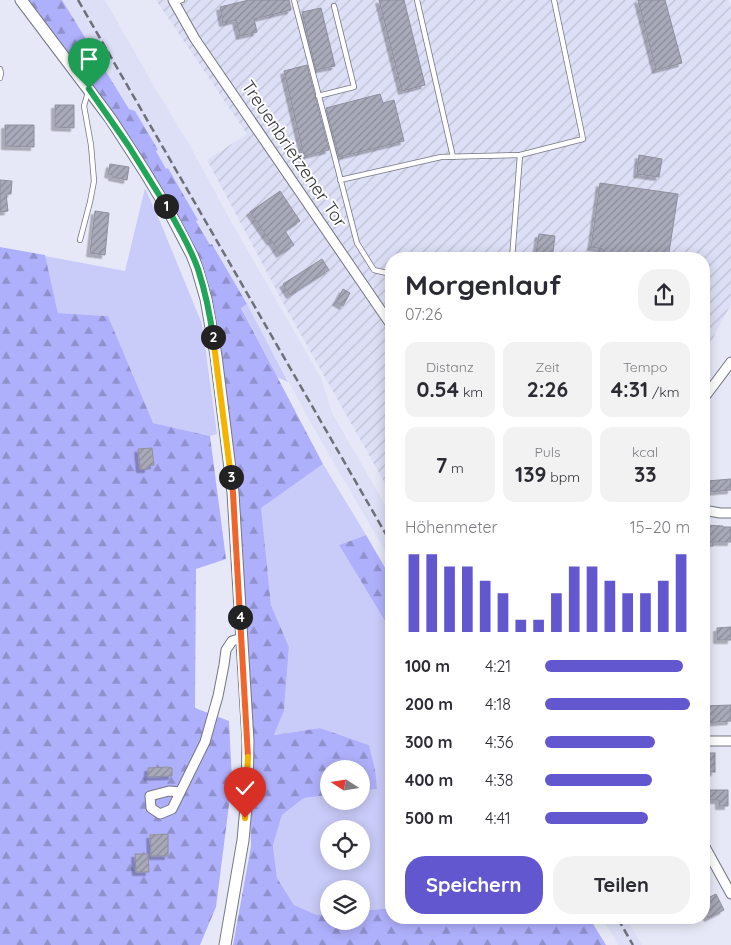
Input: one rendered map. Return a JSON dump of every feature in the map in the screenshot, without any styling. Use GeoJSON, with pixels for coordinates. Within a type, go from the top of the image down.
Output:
{"type":"FeatureCollection","features":[{"type":"Feature","properties":{"kind":"street"},"geometry":{"type":"LineString","coordinates":[[21,0],[89,89],[128,145],[172,217],[192,255],[202,282],[213,339],[233,493],[248,741],[247,796],[243,840],[225,945]]}},
{"type":"Feature","properties":{"kind":"street","name":"Treuenbrietzener Tor"},"geometry":{"type":"LineString","coordinates":[[176,1],[195,39],[385,316]]}},
{"type":"Feature","properties":{"kind":"street"},"geometry":{"type":"LineString","coordinates":[[710,390],[731,362]]}},
{"type":"Feature","properties":{"kind":"street"},"geometry":{"type":"LineString","coordinates":[[710,511],[731,513]]}},
{"type":"Feature","properties":{"kind":"street"},"geometry":{"type":"LineString","coordinates":[[180,792],[205,742],[218,696],[226,650],[232,641],[242,638]]}},
{"type":"Feature","properties":{"kind":"street"},"geometry":{"type":"LineString","coordinates":[[710,741],[731,740]]}},
{"type":"Feature","properties":{"kind":"street"},"geometry":{"type":"LineString","coordinates":[[710,856],[731,894]]}},
{"type":"Feature","properties":{"kind":"lane","name":"Treuenbrietzener Tor"},"geometry":{"type":"LineString","coordinates":[[294,0],[357,243],[374,270],[385,273]]}},
{"type":"Feature","properties":{"kind":"lane"},"geometry":{"type":"LineString","coordinates":[[417,0],[453,157]]}},
{"type":"Feature","properties":{"kind":"lane"},"geometry":{"type":"LineString","coordinates":[[340,180],[441,157],[520,155],[583,139],[554,0]]}},
{"type":"Feature","properties":{"kind":"lane"},"geometry":{"type":"LineString","coordinates":[[318,96],[354,87],[334,6]]}},
{"type":"Feature","properties":{"kind":"lane"},"geometry":{"type":"LineString","coordinates":[[0,69],[0,78]]}},
{"type":"Feature","properties":{"kind":"lane"},"geometry":{"type":"LineString","coordinates":[[80,240],[94,181],[91,145],[84,106],[89,89]]}},
{"type":"Feature","properties":{"kind":"lane"},"geometry":{"type":"LineString","coordinates":[[513,252],[520,155]]}},
{"type":"Feature","properties":{"kind":"shaded area"},"geometry":{"type":"Polygon","coordinates":[[[62,0],[105,0],[321,378],[332,413],[385,505],[385,551],[312,425],[213,244],[210,245],[196,221],[198,219],[168,168],[166,169],[135,111],[129,109],[62,0]]]}},
{"type":"Feature","properties":{"kind":"shaded area"},"geometry":{"type":"Polygon","coordinates":[[[156,0],[729,0],[731,9],[731,304],[710,344],[710,252],[385,252],[385,483],[287,310],[207,160],[247,134],[156,0]]]}},
{"type":"Feature","properties":{"kind":"shaded area"},"geometry":{"type":"Polygon","coordinates":[[[145,188],[202,324],[217,434],[210,436],[152,423],[108,316],[58,313],[45,256],[125,271],[145,188]]]}},
{"type":"Feature","properties":{"kind":"shaded area"},"geometry":{"type":"Polygon","coordinates":[[[247,304],[288,382],[277,377],[241,307],[247,304]]]}},
{"type":"Feature","properties":{"kind":"shaded area"},"geometry":{"type":"Polygon","coordinates":[[[323,464],[366,535],[339,545],[385,621],[385,909],[370,910],[370,880],[320,880],[320,915],[317,915],[294,905],[277,878],[273,845],[282,815],[304,798],[320,796],[320,810],[370,810],[370,790],[377,789],[369,745],[320,728],[274,735],[284,711],[289,647],[271,605],[260,508],[323,464]]]}},
{"type":"Feature","properties":{"kind":"shaded area"},"geometry":{"type":"Polygon","coordinates":[[[606,924],[629,924],[642,945],[618,945],[606,924]]]}},
{"type":"Feature","properties":{"kind":"green space"},"geometry":{"type":"Polygon","coordinates":[[[26,0],[62,0],[129,109],[135,111],[158,150],[156,151],[166,169],[168,168],[198,220],[196,221],[210,245],[212,244],[247,304],[241,308],[323,464],[261,508],[271,605],[289,647],[284,711],[274,735],[320,728],[369,745],[377,789],[370,790],[370,760],[320,760],[320,796],[304,798],[282,815],[273,845],[277,878],[294,905],[320,915],[320,930],[370,930],[370,910],[385,909],[385,924],[593,924],[606,945],[233,945],[251,846],[243,552],[234,459],[200,263],[26,0]]]}},
{"type":"Feature","properties":{"kind":"green space"},"geometry":{"type":"Polygon","coordinates":[[[0,247],[45,255],[58,313],[108,316],[153,423],[210,436],[226,559],[196,569],[195,708],[229,721],[232,781],[216,907],[200,945],[0,945],[0,247]]]}},
{"type":"Feature","properties":{"kind":"green space"},"geometry":{"type":"Polygon","coordinates":[[[366,535],[385,568],[385,621],[339,545],[366,535]]]}},
{"type":"Feature","properties":{"kind":"building"},"geometry":{"type":"Polygon","coordinates":[[[249,0],[289,0],[291,10],[254,19],[257,32],[240,36],[236,20],[223,23],[220,7],[249,0]]]}},
{"type":"Feature","properties":{"kind":"building"},"geometry":{"type":"Polygon","coordinates":[[[379,0],[404,0],[425,85],[402,91],[379,0]]]}},
{"type":"Feature","properties":{"kind":"building"},"geometry":{"type":"Polygon","coordinates":[[[638,0],[665,0],[682,63],[656,70],[638,0]]]}},
{"type":"Feature","properties":{"kind":"building"},"geometry":{"type":"Polygon","coordinates":[[[321,8],[335,66],[316,70],[302,12],[321,8]]]}},
{"type":"Feature","properties":{"kind":"building"},"geometry":{"type":"Polygon","coordinates":[[[307,65],[329,150],[304,156],[284,71],[307,65]]]}},
{"type":"Feature","properties":{"kind":"building"},"geometry":{"type":"Polygon","coordinates":[[[380,94],[383,103],[394,100],[404,141],[339,157],[326,108],[380,94]]]}},
{"type":"Feature","properties":{"kind":"building"},"geometry":{"type":"Polygon","coordinates":[[[55,105],[74,105],[74,128],[55,127],[55,105]]]}},
{"type":"Feature","properties":{"kind":"building"},"geometry":{"type":"Polygon","coordinates":[[[5,125],[34,125],[34,147],[5,146],[5,125]]]}},
{"type":"Feature","properties":{"kind":"building"},"geometry":{"type":"Polygon","coordinates":[[[639,155],[662,159],[659,177],[637,174],[639,155]]]}},
{"type":"Feature","properties":{"kind":"building"},"geometry":{"type":"Polygon","coordinates":[[[110,164],[129,167],[127,180],[112,177],[112,175],[108,174],[110,164]]]}},
{"type":"Feature","properties":{"kind":"building"},"geometry":{"type":"Polygon","coordinates":[[[0,180],[12,181],[11,194],[6,194],[8,211],[0,212],[0,180]]]}},
{"type":"Feature","properties":{"kind":"building"},"geometry":{"type":"Polygon","coordinates":[[[600,183],[678,194],[669,252],[603,252],[603,249],[591,247],[600,183]]]}},
{"type":"Feature","properties":{"kind":"building"},"geometry":{"type":"Polygon","coordinates":[[[280,191],[300,221],[285,231],[294,245],[280,254],[250,212],[280,191]]]}},
{"type":"Feature","properties":{"kind":"building"},"geometry":{"type":"Polygon","coordinates":[[[95,211],[109,213],[105,255],[90,253],[95,211]]]}},
{"type":"Feature","properties":{"kind":"building"},"geometry":{"type":"Polygon","coordinates":[[[539,234],[555,236],[553,252],[536,252],[539,234]]]}},
{"type":"Feature","properties":{"kind":"building"},"geometry":{"type":"Polygon","coordinates":[[[322,259],[329,270],[290,295],[283,284],[322,259]]]}},
{"type":"Feature","properties":{"kind":"building"},"geometry":{"type":"Polygon","coordinates":[[[343,289],[350,293],[343,306],[336,302],[343,289]]]}},
{"type":"Feature","properties":{"kind":"building"},"geometry":{"type":"Polygon","coordinates":[[[152,448],[154,465],[148,466],[148,469],[140,469],[138,449],[152,448]]]}},
{"type":"Feature","properties":{"kind":"building"},"geometry":{"type":"Polygon","coordinates":[[[731,479],[731,490],[710,492],[710,481],[731,479]]]}},
{"type":"Feature","properties":{"kind":"building"},"geometry":{"type":"Polygon","coordinates":[[[710,525],[731,527],[731,542],[713,542],[713,546],[710,546],[710,525]]]}},
{"type":"Feature","properties":{"kind":"building"},"geometry":{"type":"Polygon","coordinates":[[[731,627],[731,640],[717,640],[717,628],[731,627]]]}},
{"type":"Feature","properties":{"kind":"building"},"geometry":{"type":"Polygon","coordinates":[[[731,705],[731,721],[710,723],[710,706],[731,705]]]}},
{"type":"Feature","properties":{"kind":"building"},"geometry":{"type":"Polygon","coordinates":[[[710,753],[715,753],[715,772],[710,772],[710,753]]]}},
{"type":"Feature","properties":{"kind":"building"},"geometry":{"type":"Polygon","coordinates":[[[148,768],[172,768],[172,776],[148,777],[148,768]]]}},
{"type":"Feature","properties":{"kind":"building"},"geometry":{"type":"Polygon","coordinates":[[[710,790],[728,790],[728,806],[719,806],[719,800],[710,800],[710,790]]]}},
{"type":"Feature","properties":{"kind":"building"},"geometry":{"type":"Polygon","coordinates":[[[168,834],[168,856],[151,856],[150,835],[168,834]]]}},
{"type":"Feature","properties":{"kind":"building"},"geometry":{"type":"Polygon","coordinates":[[[135,854],[148,854],[149,872],[136,872],[135,854]]]}},
{"type":"Feature","properties":{"kind":"building"},"geometry":{"type":"Polygon","coordinates":[[[716,894],[724,910],[710,917],[710,897],[716,894]]]}},
{"type":"Feature","properties":{"kind":"railway"},"geometry":{"type":"LineString","coordinates":[[78,0],[385,533]]}},
{"type":"Feature","properties":{"kind":"railway"},"geometry":{"type":"LineString","coordinates":[[621,924],[633,945]]}},
{"type":"Feature","properties":{"kind":"route"},"geometry":{"type":"LineString","coordinates":[[89,89],[128,145],[172,217],[192,255],[202,282],[211,322],[233,493],[248,741],[245,818]]}}]}
